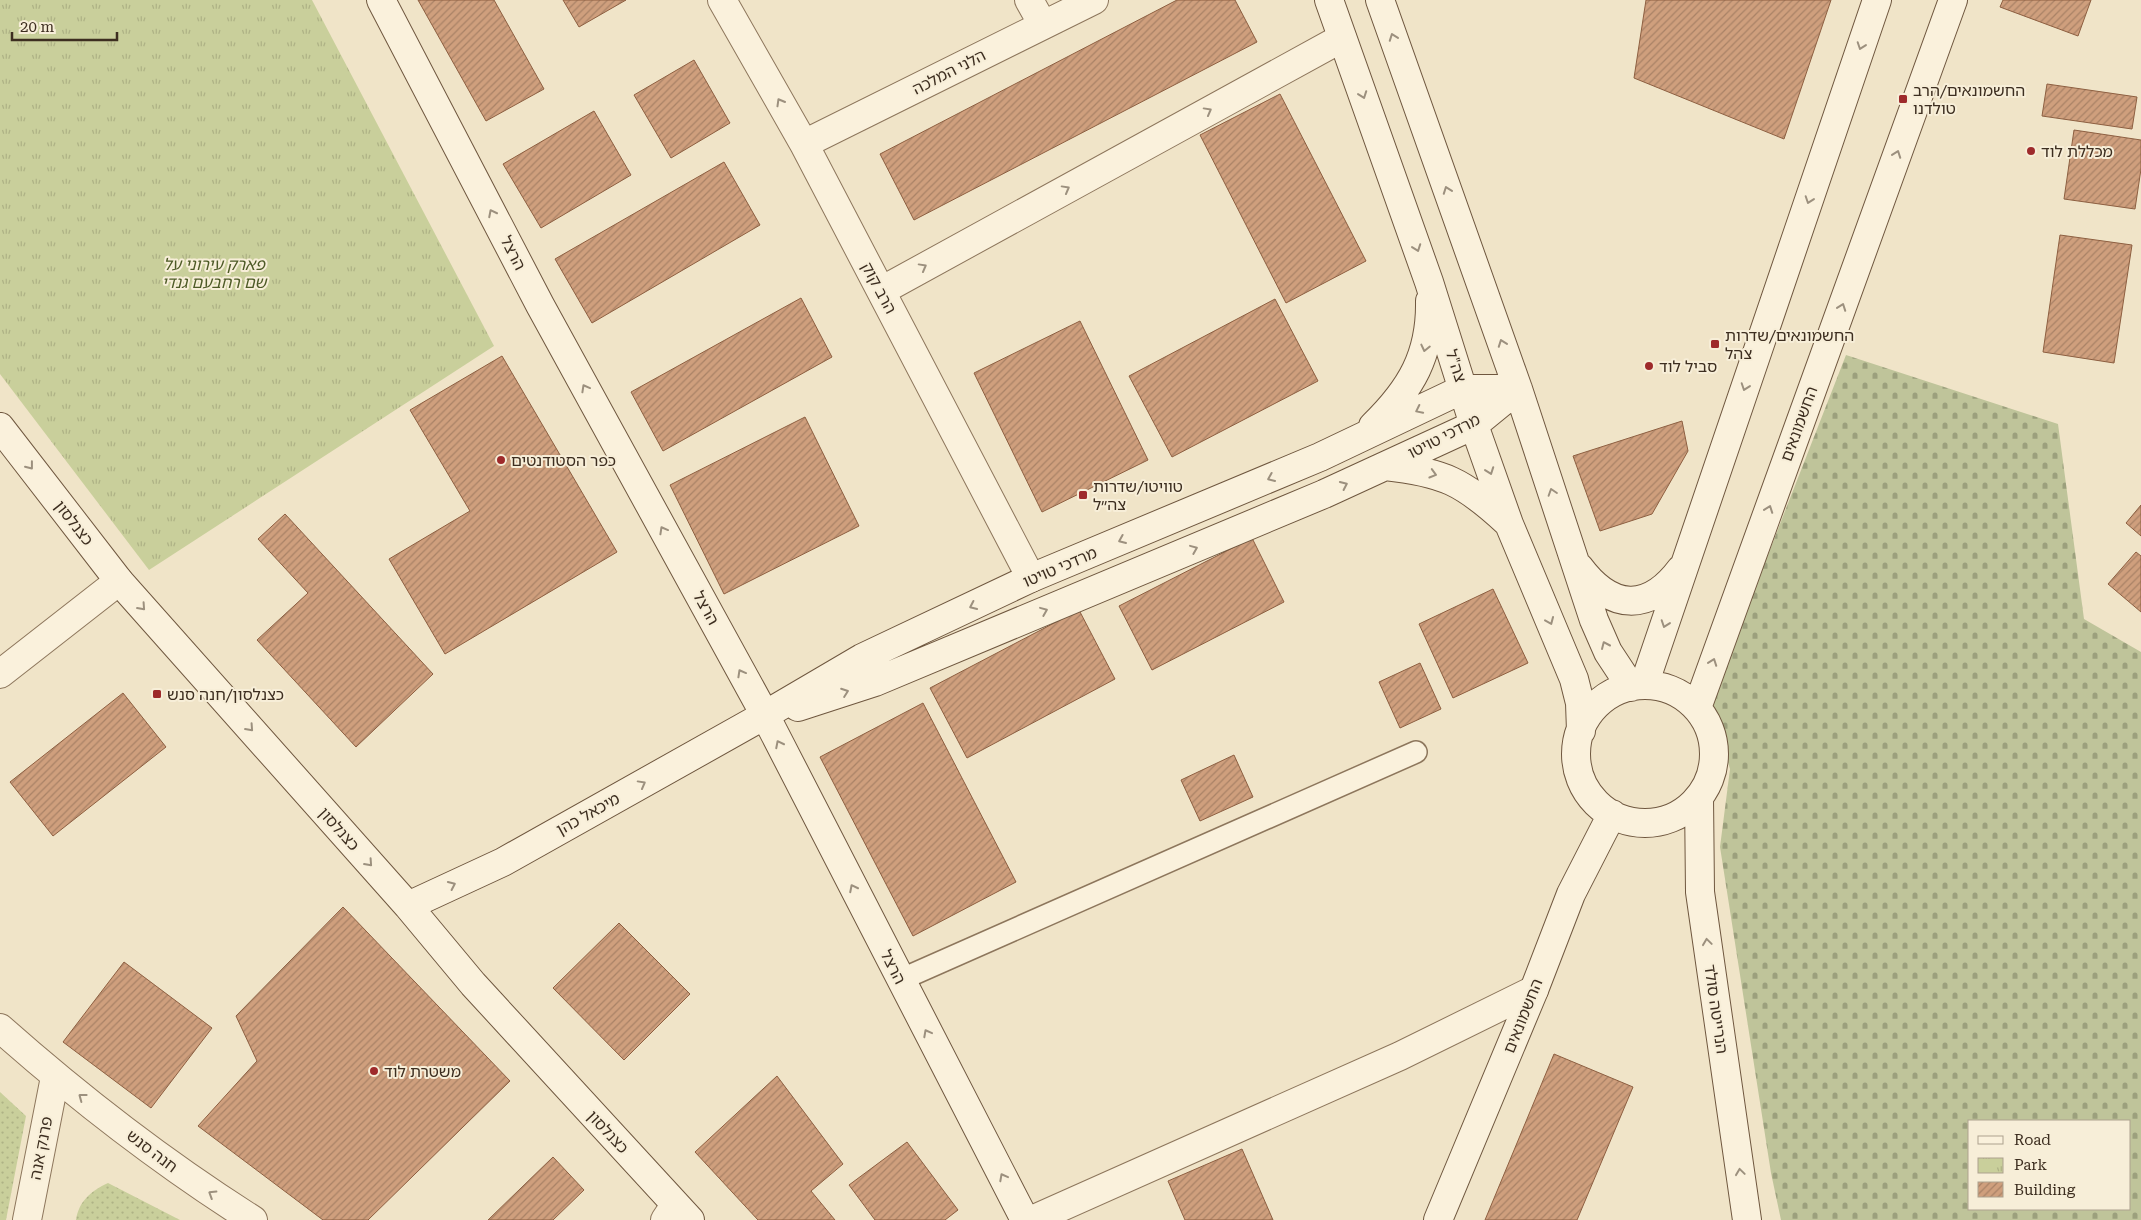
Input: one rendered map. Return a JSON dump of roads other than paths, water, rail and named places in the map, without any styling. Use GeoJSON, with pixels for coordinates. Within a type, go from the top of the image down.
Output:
{"type":"FeatureCollection","features":[{"type":"Feature","properties":{"kind":"street","name":"הרצל"},"geometry":{"type":"LineString","coordinates":[[381,0],[540,305],[765,715],[1025,1220]]}},
{"type":"Feature","properties":{"kind":"street","name":"הרב קוק"},"geometry":{"type":"LineString","coordinates":[[722,0],[804,144],[1031,578]]}},
{"type":"Feature","properties":{"kind":"street"},"geometry":{"type":"LineString","coordinates":[[1029,0],[1043,25]]}},
{"type":"Feature","properties":{"kind":"street","name":"הלני המלכה"},"geometry":{"type":"LineString","coordinates":[[804,144],[1094,0]]}},
{"type":"Feature","properties":{"kind":"street","name":"צה\"ל"},"geometry":{"type":"LineString","coordinates":[[1329,0],[1430,282],[1474,425],[1509,524],[1574,679],[1580,703],[1581,730]]}},
{"type":"Feature","properties":{"kind":"street"},"geometry":{"type":"LineString","coordinates":[[1380,0],[1518,389],[1594,620],[1608,652],[1637,686]]}},
{"type":"Feature","properties":{"kind":"street"},"geometry":{"type":"LineString","coordinates":[[1637,686],[1686,561],[1877,0]]}},
{"type":"Feature","properties":{"kind":"street","name":"החשמונאים"},"geometry":{"type":"LineString","coordinates":[[1697,708],[1953,0]]}},
{"type":"Feature","properties":{"kind":"street"},"geometry":{"type":"LineString","coordinates":[[880,291],[1342,38]]}},
{"type":"Feature","properties":{"kind":"street"},"geometry":{"type":"LineString","coordinates":[[1361,438],[1390,410],[1409,386],[1424,355],[1430,321],[1430,282]]}},
{"type":"Feature","properties":{"kind":"street","name":"מרדכי טויטו"},"geometry":{"type":"LineString","coordinates":[[765,715],[862,658],[1031,578],[1320,457],[1463,389],[1518,389]]}},
{"type":"Feature","properties":{"kind":"street","name":"מרדכי טויטו"},"geometry":{"type":"LineString","coordinates":[[765,715],[816,703],[875,682],[1240,530],[1474,425],[1518,389]]}},
{"type":"Feature","properties":{"kind":"street","name":"כצנלסון"},"geometry":{"type":"LineString","coordinates":[[0,427],[119,581],[408,906],[473,984],[677,1215]]}},
{"type":"Feature","properties":{"kind":"street"},"geometry":{"type":"LineString","coordinates":[[1385,466],[1418,469],[1443,477],[1468,489],[1509,524]]}},
{"type":"Feature","properties":{"kind":"street"},"geometry":{"type":"LineString","coordinates":[[1574,561],[1596,588],[1623,601],[1634,602],[1650,597],[1662,589],[1686,561]]}},
{"type":"Feature","properties":{"kind":"street"},"geometry":{"type":"LineString","coordinates":[[0,674],[119,581]]}},
{"type":"Feature","properties":{"kind":"street"},"geometry":{"type":"LineString","coordinates":[[1637,686],[1664,687],[1682,695],[1697,708],[1707,724],[1714,752],[1714,762],[1709,780],[1699,797],[1685,810],[1668,819],[1649,823],[1630,821],[1612,814],[1596,803],[1584,787],[1578,769],[1577,749],[1581,730],[1589,714],[1602,701],[1617,691],[1637,686]]}},
{"type":"Feature","properties":{"kind":"street","name":"מיכאל כהן"},"geometry":{"type":"LineString","coordinates":[[408,906],[503,862],[765,715]]}},
{"type":"Feature","properties":{"kind":"street","name":"הנרייטה סולד"},"geometry":{"type":"LineString","coordinates":[[1699,797],[1700,892],[1748,1220]]}},
{"type":"Feature","properties":{"kind":"street","name":"החשמונאים"},"geometry":{"type":"LineString","coordinates":[[1438,1220],[1534,990],[1571,894],[1612,814]]}},
{"type":"Feature","properties":{"kind":"street"},"geometry":{"type":"LineString","coordinates":[[1032,1220],[1400,1056],[1534,990]]}},
{"type":"Feature","properties":{"kind":"street","name":"חנה סנש"},"geometry":{"type":"LineString","coordinates":[[0,1028],[55,1077],[195,1183],[253,1220]]}},
{"type":"Feature","properties":{"kind":"street","name":"פרנק אנה"},"geometry":{"type":"LineString","coordinates":[[27,1220],[55,1077]]}},
{"type":"Feature","properties":{"kind":"lane"},"geometry":{"type":"LineString","coordinates":[[900,980],[1416,752]]}},
{"type":"Feature","properties":{"kind":"place","name":"החשמונאים/הרב טולדנו"},"geometry":{"type":"Point","coordinates":[1903,99]}},
{"type":"Feature","properties":{"kind":"place","name":"מכללת לוד"},"geometry":{"type":"Point","coordinates":[2031,151]}},
{"type":"Feature","properties":{"kind":"place","name":"החשמונאים/שדרות צהל"},"geometry":{"type":"Point","coordinates":[1715,344]}},
{"type":"Feature","properties":{"kind":"place","name":"סביל לוד"},"geometry":{"type":"Point","coordinates":[1649,366]}},
{"type":"Feature","properties":{"kind":"place","name":"כפר הסטודנטים"},"geometry":{"type":"Point","coordinates":[501,460]}},
{"type":"Feature","properties":{"kind":"place","name":"טוויטו/שדרות צה״ל"},"geometry":{"type":"Point","coordinates":[1083,495]}},
{"type":"Feature","properties":{"kind":"place","name":"כצנלסון/חנה סנש"},"geometry":{"type":"Point","coordinates":[157,694]}},
{"type":"Feature","properties":{"kind":"place","name":"משטרת לוד"},"geometry":{"type":"Point","coordinates":[374,1071]}},
{"type":"Feature","properties":{"kind":"park label","name":"פארק עירוני על שם רחבעם גנדי"},"geometry":{"type":"Point","coordinates":[214,273]}}]}
